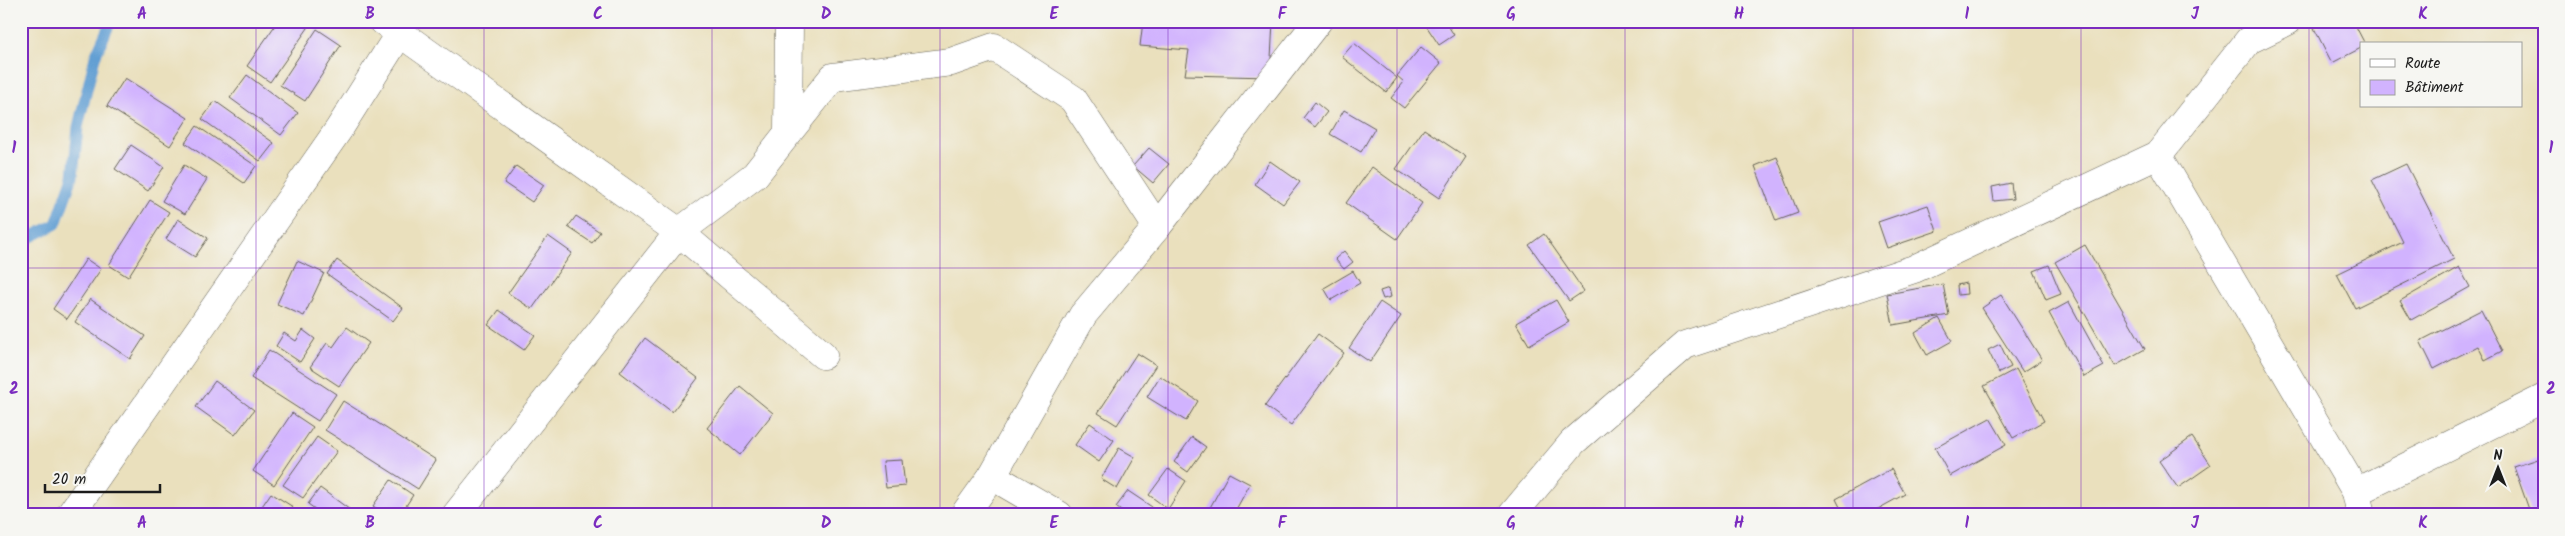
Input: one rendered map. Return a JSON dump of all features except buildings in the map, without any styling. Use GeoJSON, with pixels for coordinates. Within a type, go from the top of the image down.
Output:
{"type":"FeatureCollection","features":[{"type":"Feature","properties":{"kind":"street"},"geometry":{"type":"LineString","coordinates":[[964,515],[992,476],[1084,315],[1157,227],[1318,21]]}},
{"type":"Feature","properties":{"kind":"street"},"geometry":{"type":"LineString","coordinates":[[1512,515],[1573,442],[1685,345],[1914,269],[2158,155],[2249,40],[2288,21]]}},
{"type":"Feature","properties":{"kind":"street"},"geometry":{"type":"LineString","coordinates":[[788,132],[791,22]]}},
{"type":"Feature","properties":{"kind":"street"},"geometry":{"type":"LineString","coordinates":[[70,515],[333,138],[392,26],[678,232],[823,355]]}},
{"type":"Feature","properties":{"kind":"street"},"geometry":{"type":"LineString","coordinates":[[456,515],[678,232],[755,175],[833,77],[952,62],[994,47],[1073,100],[1157,227]]}},
{"type":"Feature","properties":{"kind":"street"},"geometry":{"type":"LineString","coordinates":[[2158,155],[2359,503],[2544,398]]}},
{"type":"Feature","properties":{"kind":"street"},"geometry":{"type":"LineString","coordinates":[[992,476],[1059,515]]}},
{"type":"Feature","properties":{"kind":"waterway"},"geometry":{"type":"LineString","coordinates":[[21,242],[56,224],[73,176],[78,127],[95,57],[111,21]]}}]}
